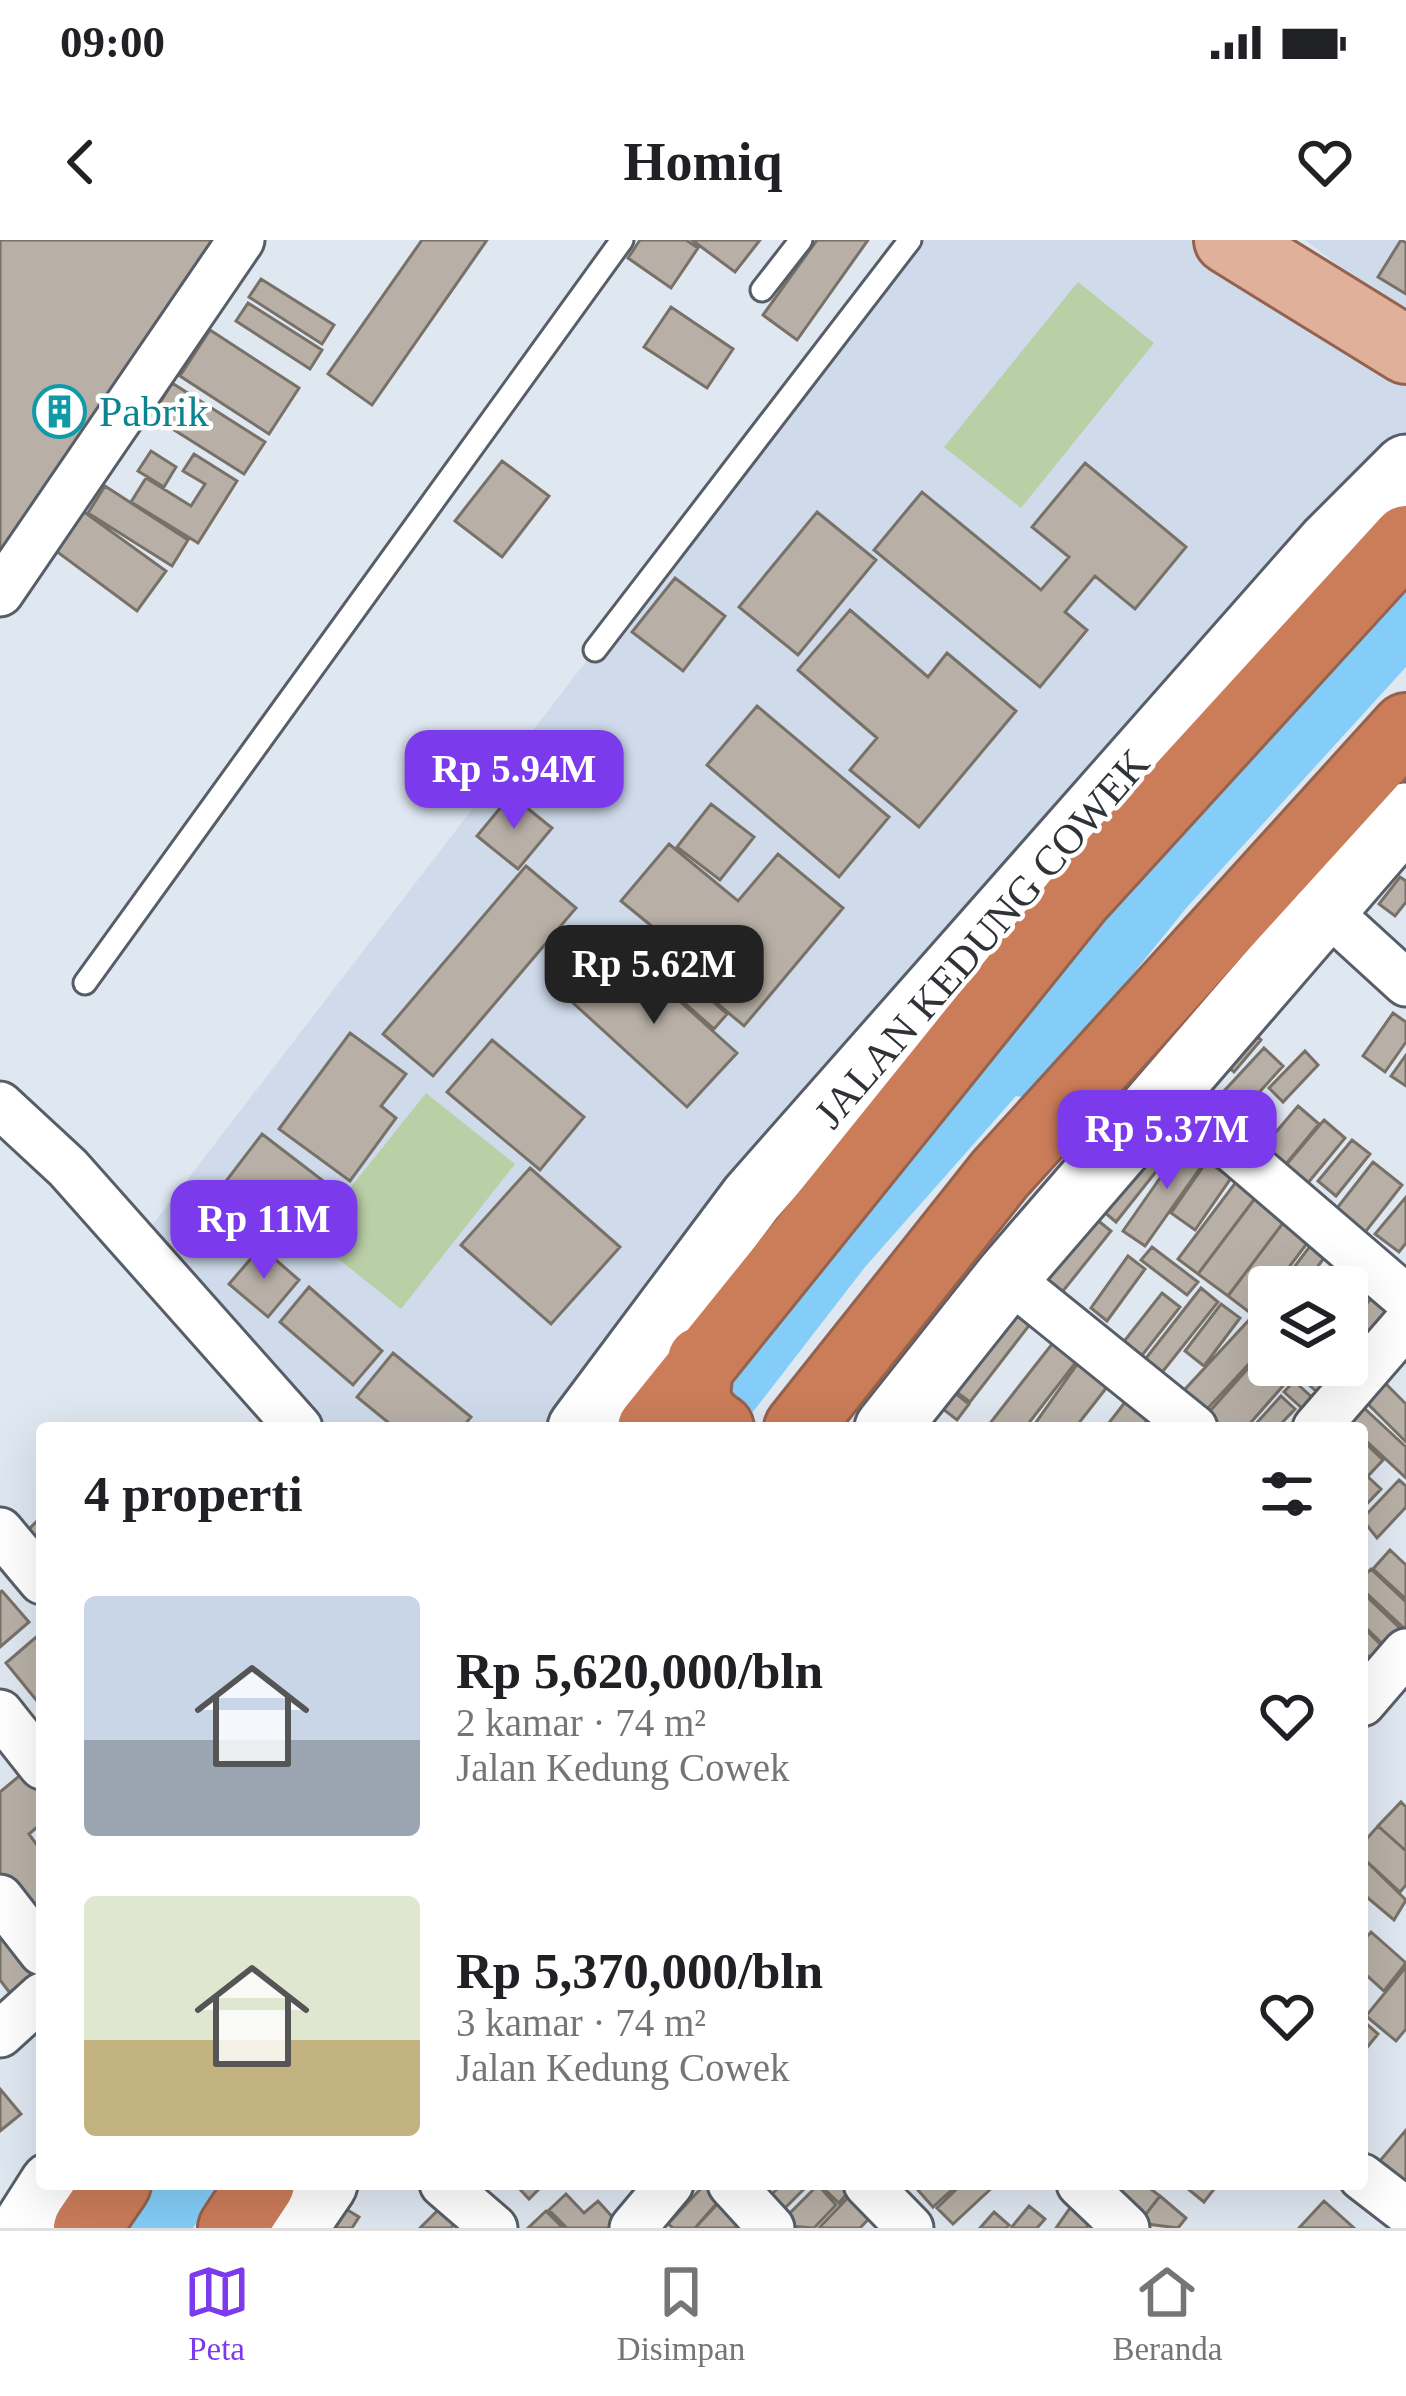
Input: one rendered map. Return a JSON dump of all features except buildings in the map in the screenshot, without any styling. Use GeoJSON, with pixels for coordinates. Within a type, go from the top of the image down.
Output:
{"type":"FeatureCollection","features":[{"type":"Feature","properties":{"kind":"highway","name":"JALAN KEDUNG COWEK"},"geometry":{"type":"LineString","coordinates":[[693,1407],[1078,898],[1406,539]]}},
{"type":"Feature","properties":{"kind":"highway"},"geometry":{"type":"LineString","coordinates":[[803,1422],[1000,1174],[1406,727]]}},
{"type":"Feature","properties":{"kind":"highway"},"geometry":{"type":"LineString","coordinates":[[87,2228],[112,2190]]}},
{"type":"Feature","properties":{"kind":"highway"},"geometry":{"type":"LineString","coordinates":[[232,2228],[256,2190]]}},
{"type":"Feature","properties":{"kind":"main road"},"geometry":{"type":"LineString","coordinates":[[1228,240],[1406,350]]}},
{"type":"Feature","properties":{"kind":"main road","name":"JALAN KEDUNG COWEK"},"geometry":{"type":"LineString","coordinates":[[584,1422],[752,1198],[1329,544],[1406,467]]}},
{"type":"Feature","properties":{"kind":"main road"},"geometry":{"type":"LineString","coordinates":[[891,1422],[1007,1277],[1406,815]]}},
{"type":"Feature","properties":{"kind":"main road"},"geometry":{"type":"LineString","coordinates":[[24,2228],[48,2190]]}},
{"type":"Feature","properties":{"kind":"main road"},"geometry":{"type":"LineString","coordinates":[[295,2228],[321,2190]]}},
{"type":"Feature","properties":{"kind":"street"},"geometry":{"type":"LineString","coordinates":[[0,593],[241,240]]}},
{"type":"Feature","properties":{"kind":"street"},"geometry":{"type":"LineString","coordinates":[[1325,909],[1406,983]]}},
{"type":"Feature","properties":{"kind":"street"},"geometry":{"type":"LineString","coordinates":[[1165,1091],[1406,1298]]}},
{"type":"Feature","properties":{"kind":"street"},"geometry":{"type":"LineString","coordinates":[[0,1105],[68,1168],[294,1422]]}},
{"type":"Feature","properties":{"kind":"street"},"geometry":{"type":"LineString","coordinates":[[1007,1277],[1187,1422]]}},
{"type":"Feature","properties":{"kind":"street"},"geometry":{"type":"LineString","coordinates":[[1321,1422],[1406,1324]]}},
{"type":"Feature","properties":{"kind":"street"},"geometry":{"type":"LineString","coordinates":[[0,1531],[36,1574]]}},
{"type":"Feature","properties":{"kind":"street"},"geometry":{"type":"LineString","coordinates":[[1368,1696],[1406,1652]]}},
{"type":"Feature","properties":{"kind":"street"},"geometry":{"type":"LineString","coordinates":[[0,1713],[36,1758]]}},
{"type":"Feature","properties":{"kind":"street"},"geometry":{"type":"LineString","coordinates":[[0,1898],[36,1944]]}},
{"type":"Feature","properties":{"kind":"street"},"geometry":{"type":"LineString","coordinates":[[0,2034],[36,2001]]}},
{"type":"Feature","properties":{"kind":"street"},"geometry":{"type":"LineString","coordinates":[[1368,2182],[1406,2211]]}},
{"type":"Feature","properties":{"kind":"street"},"geometry":{"type":"LineString","coordinates":[[450,2190],[494,2228]]}},
{"type":"Feature","properties":{"kind":"street"},"geometry":{"type":"LineString","coordinates":[[633,2228],[665,2190]]}},
{"type":"Feature","properties":{"kind":"street"},"geometry":{"type":"LineString","coordinates":[[736,2190],[771,2228]]}},
{"type":"Feature","properties":{"kind":"street"},"geometry":{"type":"LineString","coordinates":[[874,2190],[910,2228]]}},
{"type":"Feature","properties":{"kind":"street"},"geometry":{"type":"LineString","coordinates":[[1086,2190],[1126,2228]]}},
{"type":"Feature","properties":{"kind":"lane"},"geometry":{"type":"LineString","coordinates":[[85,983],[622,240]]}},
{"type":"Feature","properties":{"kind":"lane"},"geometry":{"type":"LineString","coordinates":[[762,290],[801,240]]}},
{"type":"Feature","properties":{"kind":"lane"},"geometry":{"type":"LineString","coordinates":[[595,650],[910,240]]}},
{"type":"Feature","properties":{"kind":"shaded area"},"geometry":{"type":"Polygon","coordinates":[[[910,240],[1228,240],[1406,350],[1406,467],[585,1422],[294,1422],[137,1245],[910,240]]]}},
{"type":"Feature","properties":{"kind":"shaded area"},"geometry":{"type":"Polygon","coordinates":[[[1305,240],[1406,240],[1406,318],[1305,240]]]}},
{"type":"Feature","properties":{"kind":"green space"},"geometry":{"type":"Polygon","coordinates":[[[1078,282],[1154,343],[1021,508],[944,447],[1078,282]]]}},
{"type":"Feature","properties":{"kind":"green space"},"geometry":{"type":"Polygon","coordinates":[[[426,1093],[515,1164],[401,1309],[311,1237],[426,1093]]]}},
{"type":"Feature","properties":{"kind":"water"},"geometry":{"type":"Polygon","coordinates":[[[1406,583],[1406,667],[1187,907],[1032,1099],[1016,1096],[865,1267],[749,1417],[724,1394],[872,1193],[981,1059],[1406,583]]]}},
{"type":"Feature","properties":{"kind":"water"},"geometry":{"type":"Polygon","coordinates":[[[152,2190],[219,2190],[193,2228],[127,2228],[152,2190]]]}},
{"type":"Feature","properties":{"kind":"place","name":"Pabrik"},"geometry":{"type":"Point","coordinates":[60,411]}}]}
